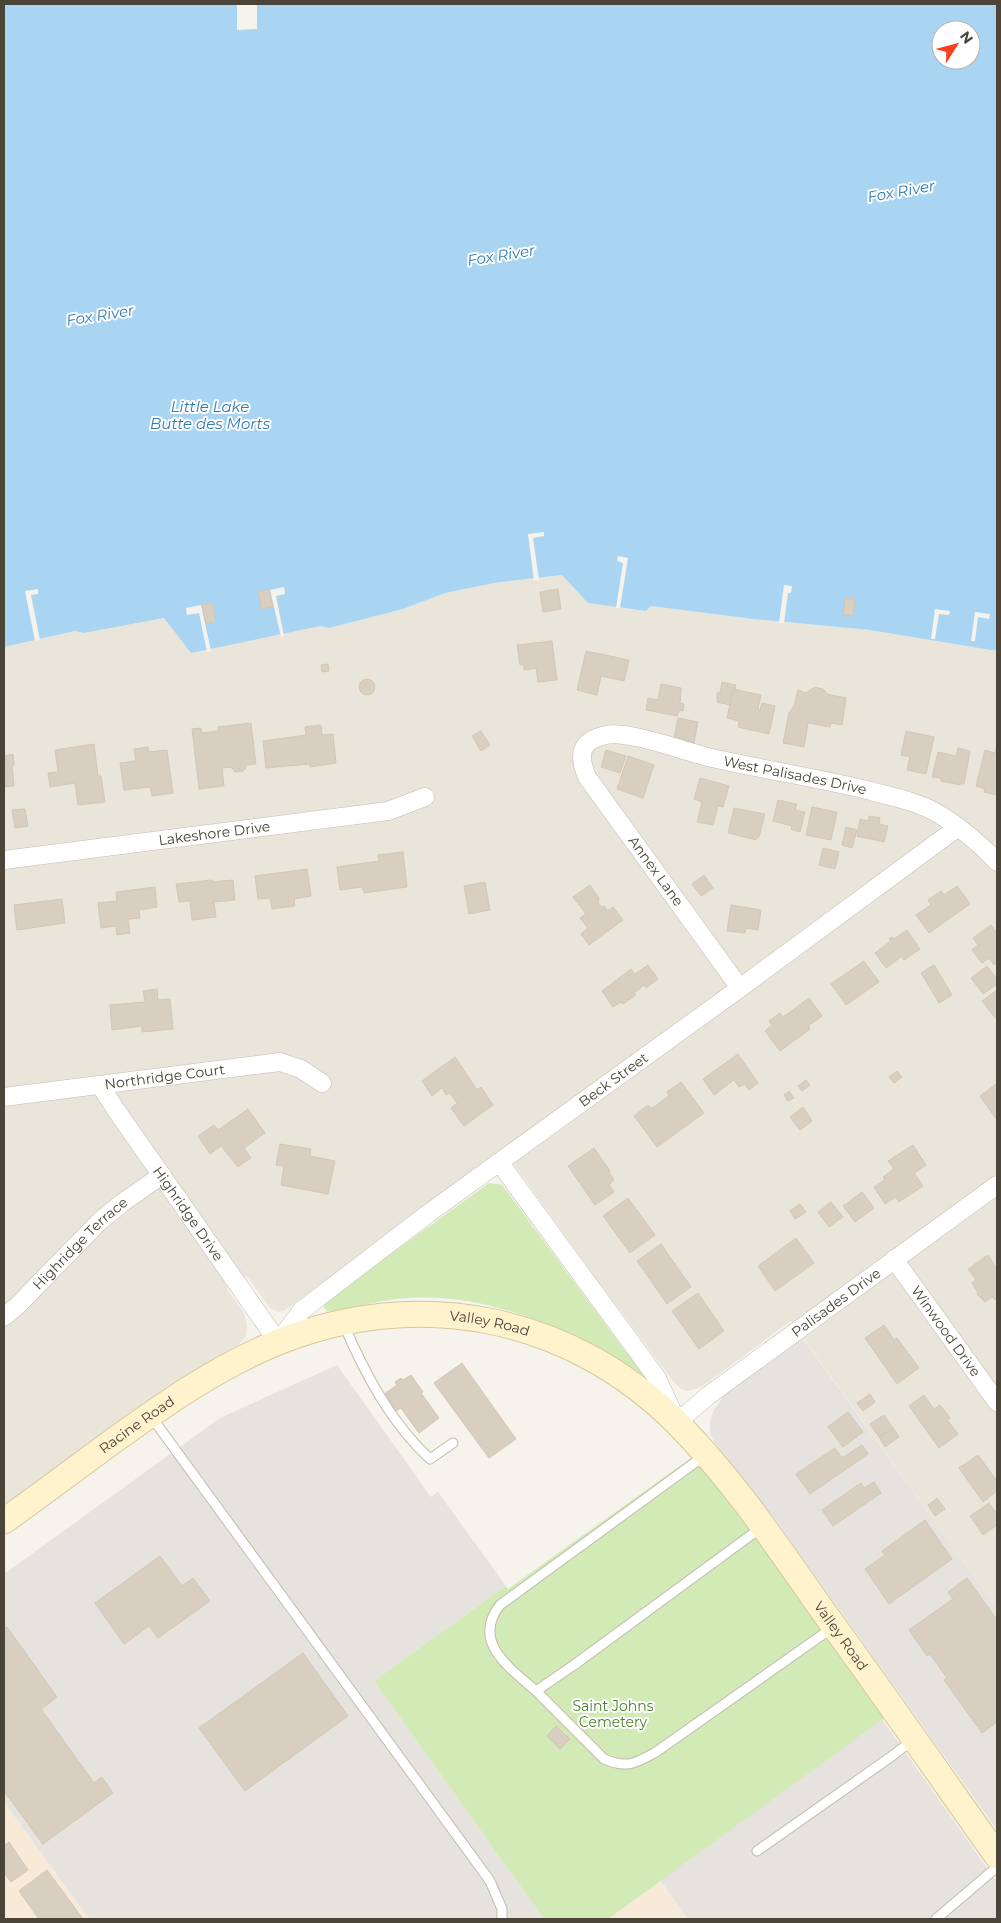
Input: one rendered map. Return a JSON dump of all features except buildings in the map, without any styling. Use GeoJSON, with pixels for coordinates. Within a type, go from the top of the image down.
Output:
{"type":"FeatureCollection","features":[{"type":"Feature","properties":{"kind":"main road","name":"Valley Road"},"geometry":{"type":"LineString","coordinates":[[278,1342],[310,1330],[379,1316],[419,1313],[455,1315],[482,1319],[525,1330],[590,1358],[622,1378],[676,1422],[706,1454],[763,1526],[997,1856]]}},
{"type":"Feature","properties":{"kind":"main road","name":"Racine Road"},"geometry":{"type":"LineString","coordinates":[[4,1521],[150,1414],[227,1366],[278,1342]]}},
{"type":"Feature","properties":{"kind":"street","name":"West Palisades Drive"},"geometry":{"type":"LineString","coordinates":[[582,751],[588,743],[597,738],[616,734],[626,735],[710,758],[847,785],[909,801],[924,806],[941,816],[989,853],[997,862]]}},
{"type":"Feature","properties":{"kind":"street","name":"Annex Lane"},"geometry":{"type":"LineString","coordinates":[[582,751],[581,763],[587,777],[740,988]]}},
{"type":"Feature","properties":{"kind":"street","name":"Lakeshore Drive"},"geometry":{"type":"LineString","coordinates":[[4,860],[388,811],[425,797]]}},
{"type":"Feature","properties":{"kind":"street","name":"Beck Street"},"geometry":{"type":"LineString","coordinates":[[278,1342],[302,1310],[429,1213],[957,828]]}},
{"type":"Feature","properties":{"kind":"street","name":"Northridge Court"},"geometry":{"type":"LineString","coordinates":[[4,1097],[280,1062],[301,1069],[322,1084]]}},
{"type":"Feature","properties":{"kind":"street","name":"Highridge Drive"},"geometry":{"type":"LineString","coordinates":[[100,1085],[278,1342]]}},
{"type":"Feature","properties":{"kind":"street","name":"Valley Road"},"geometry":{"type":"LineString","coordinates":[[499,1162],[657,1378],[676,1422]]}},
{"type":"Feature","properties":{"kind":"street","name":"Highridge Terrace"},"geometry":{"type":"LineString","coordinates":[[4,1317],[99,1222],[162,1175]]}},
{"type":"Feature","properties":{"kind":"street","name":"Palisades Drive"},"geometry":{"type":"LineString","coordinates":[[676,1422],[709,1395],[997,1185]]}},
{"type":"Feature","properties":{"kind":"street","name":"Winwood Drive"},"geometry":{"type":"LineString","coordinates":[[894,1259],[997,1402]]}},
{"type":"Feature","properties":{"kind":"lane"},"geometry":{"type":"LineString","coordinates":[[343,1322],[361,1364],[411,1442],[430,1459],[453,1443]]}},
{"type":"Feature","properties":{"kind":"lane"},"geometry":{"type":"LineString","coordinates":[[150,1414],[490,1881],[502,1909],[502,1919]]}},
{"type":"Feature","properties":{"kind":"lane"},"geometry":{"type":"LineString","coordinates":[[706,1454],[500,1605],[492,1615],[490,1637],[494,1648],[502,1660],[604,1759],[615,1764],[628,1765],[640,1762],[656,1752],[834,1626]]}},
{"type":"Feature","properties":{"kind":"lane"},"geometry":{"type":"LineString","coordinates":[[536,1691],[763,1526]]}},
{"type":"Feature","properties":{"kind":"lane"},"geometry":{"type":"LineString","coordinates":[[758,1850],[914,1739]]}},
{"type":"Feature","properties":{"kind":"lane"},"geometry":{"type":"LineString","coordinates":[[940,1918],[997,1867]]}},
{"type":"Feature","properties":{"kind":"shaded area"},"geometry":{"type":"Polygon","coordinates":[[[563,575],[589,603],[646,611],[651,606],[753,619],[870,630],[997,651],[997,1608],[791,1321],[700,1388],[687,1391],[681,1389],[672,1380],[596,1278],[504,1151],[284,1311],[278,1312],[270,1308],[247,1276],[227,1289],[244,1313],[247,1325],[246,1336],[238,1345],[210,1362],[4,1508],[4,647],[75,631],[84,633],[165,618],[329,628],[403,609],[445,593],[494,583],[563,575]]]}},
{"type":"Feature","properties":{"kind":"shaded area"},"geometry":{"type":"Polygon","coordinates":[[[801,1336],[997,1608],[997,1830],[777,1522],[714,1442],[710,1433],[710,1421],[714,1410],[725,1394],[801,1336]]]}},
{"type":"Feature","properties":{"kind":"shaded area"},"geometry":{"type":"Polygon","coordinates":[[[337,1365],[431,1497],[438,1492],[506,1586],[374,1681],[544,1919],[89,1919],[4,1802],[4,1574],[220,1418],[337,1365]]]}},
{"type":"Feature","properties":{"kind":"shaded area"},"geometry":{"type":"Polygon","coordinates":[[[882,1719],[997,1882],[997,1919],[688,1919],[660,1880],[882,1719]]]}},
{"type":"Feature","properties":{"kind":"shaded area"},"geometry":{"type":"Polygon","coordinates":[[[4,1802],[74,1899],[89,1919],[4,1919],[4,1802]]]}},
{"type":"Feature","properties":{"kind":"shaded area"},"geometry":{"type":"Polygon","coordinates":[[[660,1880],[688,1919],[608,1919],[660,1880]]]}},
{"type":"Feature","properties":{"kind":"green space"},"geometry":{"type":"Polygon","coordinates":[[[489,1183],[502,1185],[625,1351],[635,1358],[646,1376],[641,1376],[585,1343],[555,1328],[525,1316],[462,1300],[396,1299],[327,1311],[324,1303],[330,1298],[489,1183]]]}},
{"type":"Feature","properties":{"kind":"green space","name":"Saint Johns Cemetery"},"geometry":{"type":"Polygon","coordinates":[[[702,1450],[894,1711],[608,1919],[544,1919],[374,1681],[506,1586],[508,1589],[702,1450]]]}},
{"type":"Feature","properties":{"kind":"water"},"geometry":{"type":"Polygon","coordinates":[[[4,4],[997,4],[997,651],[870,630],[753,619],[651,606],[646,611],[588,603],[562,575],[494,583],[445,593],[403,609],[329,628],[320,626],[191,653],[164,618],[84,633],[75,631],[4,647],[4,4]]]}},
{"type":"Feature","properties":{"kind":"pier"},"geometry":{"type":"Polygon","coordinates":[[[237,4],[257,4],[257,29],[237,30],[237,4]]]}},
{"type":"Feature","properties":{"kind":"pier"},"geometry":{"type":"Polygon","coordinates":[[[544,532],[544,536],[533,538],[539,580],[534,581],[528,534],[544,532]]]}},
{"type":"Feature","properties":{"kind":"pier"},"geometry":{"type":"Polygon","coordinates":[[[618,556],[628,558],[620,608],[616,608],[623,563],[617,561],[618,556]]]}},
{"type":"Feature","properties":{"kind":"pier"},"geometry":{"type":"Polygon","coordinates":[[[784,585],[792,586],[791,593],[788,593],[784,623],[779,623],[784,585]]]}},
{"type":"Feature","properties":{"kind":"pier"},"geometry":{"type":"Polygon","coordinates":[[[284,587],[285,594],[276,596],[284,636],[281,637],[270,590],[284,587]]]}},
{"type":"Feature","properties":{"kind":"pier"},"geometry":{"type":"Polygon","coordinates":[[[38,589],[38,594],[31,595],[40,640],[35,641],[25,591],[38,589]]]}},
{"type":"Feature","properties":{"kind":"pier"},"geometry":{"type":"Polygon","coordinates":[[[201,605],[211,651],[207,652],[199,613],[187,615],[186,608],[201,605]]]}},
{"type":"Feature","properties":{"kind":"pier"},"geometry":{"type":"Polygon","coordinates":[[[935,609],[950,611],[949,615],[939,614],[935,639],[931,639],[935,609]]]}},
{"type":"Feature","properties":{"kind":"pier"},"geometry":{"type":"Polygon","coordinates":[[[975,612],[990,614],[989,619],[978,617],[975,641],[971,641],[975,612]]]}},
{"type":"Feature","properties":{"kind":"water label","name":"Fox River"},"geometry":{"type":"Point","coordinates":[901,191]}},
{"type":"Feature","properties":{"kind":"water label","name":"Fox River"},"geometry":{"type":"Point","coordinates":[501,255]}},
{"type":"Feature","properties":{"kind":"water label","name":"Fox River"},"geometry":{"type":"Point","coordinates":[100,315]}},
{"type":"Feature","properties":{"kind":"water label","name":"Little Lake Butte des Morts"},"geometry":{"type":"Point","coordinates":[210,414]}}]}
